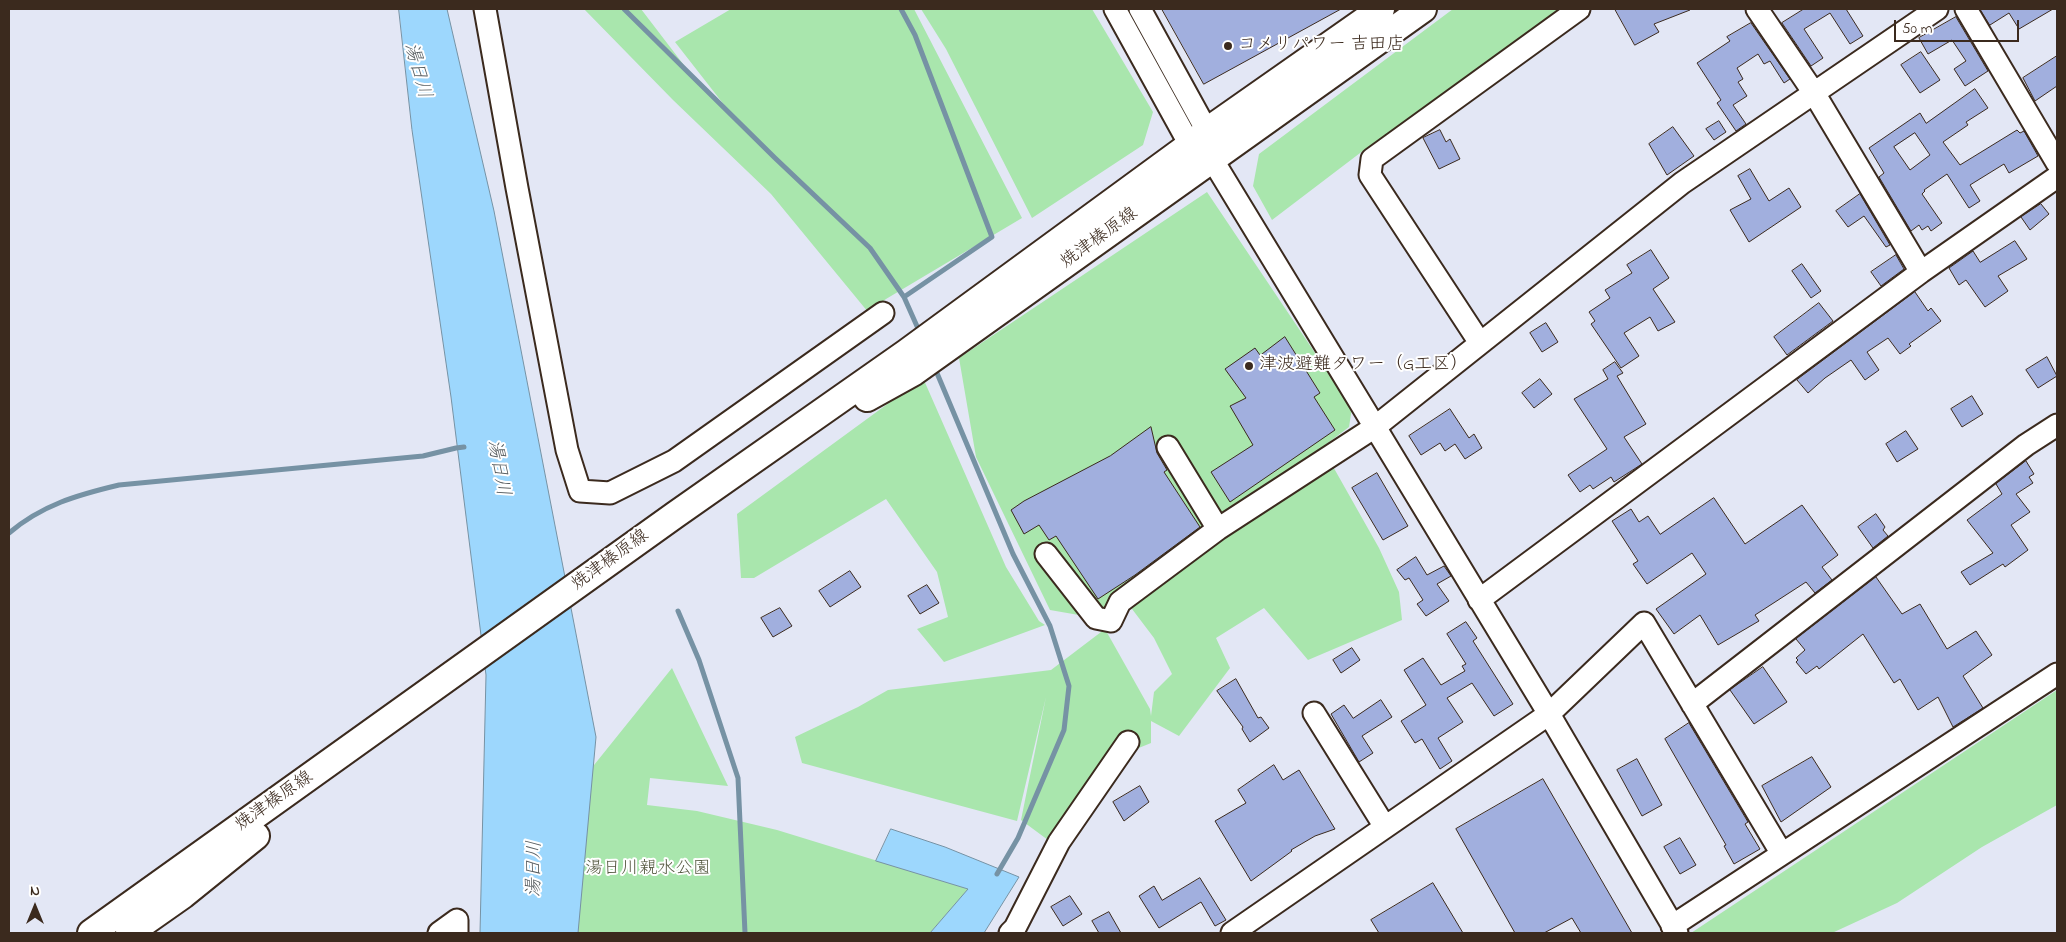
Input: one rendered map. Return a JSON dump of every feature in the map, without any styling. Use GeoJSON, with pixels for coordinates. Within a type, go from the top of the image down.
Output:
{"type":"FeatureCollection","features":[{"type":"Feature","properties":{"kind":"main road","name":"焼津榛原線"},"geometry":{"type":"LineString","coordinates":[[957,329],[1198,138],[1381,9]]}},
{"type":"Feature","properties":{"kind":"main road","name":"焼津榛原線"},"geometry":{"type":"LineString","coordinates":[[91,933],[458,672],[675,514],[766,452],[910,363],[957,329],[1212,159],[1423,9]]}},
{"type":"Feature","properties":{"kind":"main road","name":"焼津榛原線"},"geometry":{"type":"LineString","coordinates":[[129,933],[183,895],[458,672]]}},
{"type":"Feature","properties":{"kind":"street"},"geometry":{"type":"LineString","coordinates":[[485,9],[516,188],[567,450],[580,491],[610,493],[674,461],[883,313]]}},
{"type":"Feature","properties":{"kind":"street"},"geometry":{"type":"LineString","coordinates":[[1115,9],[1212,159],[1549,714],[1675,929],[1782,854],[2057,674]]}},
{"type":"Feature","properties":{"kind":"street"},"geometry":{"type":"LineString","coordinates":[[1140,9],[1198,138]]}},
{"type":"Feature","properties":{"kind":"street"},"geometry":{"type":"LineString","coordinates":[[1480,342],[1370,175],[1372,159],[1579,9]]}},
{"type":"Feature","properties":{"kind":"street"},"geometry":{"type":"LineString","coordinates":[[1757,9],[1814,92],[1922,272]]}},
{"type":"Feature","properties":{"kind":"street"},"geometry":{"type":"LineString","coordinates":[[1046,554],[1096,618],[1111,621],[1120,602],[1218,529],[1375,427],[1682,183],[1937,9]]}},
{"type":"Feature","properties":{"kind":"street"},"geometry":{"type":"LineString","coordinates":[[1966,9],[2057,163]]}},
{"type":"Feature","properties":{"kind":"street"},"geometry":{"type":"LineString","coordinates":[[1479,600],[1922,272],[2057,177]]}},
{"type":"Feature","properties":{"kind":"street"},"geometry":{"type":"LineString","coordinates":[[1692,704],[2026,445],[2057,425]]}},
{"type":"Feature","properties":{"kind":"street"},"geometry":{"type":"LineString","coordinates":[[1168,448],[1218,529]]}},
{"type":"Feature","properties":{"kind":"street"},"geometry":{"type":"LineString","coordinates":[[1232,933],[1549,714],[1644,623],[1782,854]]}},
{"type":"Feature","properties":{"kind":"street"},"geometry":{"type":"LineString","coordinates":[[1314,713],[1385,827]]}},
{"type":"Feature","properties":{"kind":"street"},"geometry":{"type":"LineString","coordinates":[[1010,933],[1059,842],[1128,742]]}},
{"type":"Feature","properties":{"kind":"street"},"geometry":{"type":"LineString","coordinates":[[439,933],[457,920],[457,933]]}},
{"type":"Feature","properties":{"kind":"green space"},"geometry":{"type":"Polygon","coordinates":[[[584,9],[641,9],[693,77],[732,115],[675,42],[731,9],[914,9],[1022,218],[886,299],[868,312],[771,194],[673,100],[584,9]]]}},
{"type":"Feature","properties":{"kind":"green space"},"geometry":{"type":"Polygon","coordinates":[[[921,9],[1092,9],[1153,112],[1143,145],[1032,218],[946,49],[921,9]]]}},
{"type":"Feature","properties":{"kind":"green space"},"geometry":{"type":"Polygon","coordinates":[[[1453,9],[1564,9],[1364,150],[1272,220],[1253,186],[1259,154],[1453,9]]]}},
{"type":"Feature","properties":{"kind":"green space"},"geometry":{"type":"Polygon","coordinates":[[[1207,192],[1352,408],[1349,427],[1096,618],[1050,610],[976,457],[959,358],[1207,192]]]}},
{"type":"Feature","properties":{"kind":"green space"},"geometry":{"type":"Polygon","coordinates":[[[923,378],[1006,567],[1039,621],[1045,625],[944,662],[917,629],[948,617],[937,572],[886,499],[754,578],[741,578],[737,514],[923,378]]]}},
{"type":"Feature","properties":{"kind":"green space"},"geometry":{"type":"Polygon","coordinates":[[[1331,463],[1379,548],[1399,592],[1402,620],[1308,660],[1264,608],[1216,638],[1230,668],[1179,736],[1151,721],[1151,743],[1119,756],[1048,840],[1021,820],[1046,697],[1017,821],[802,763],[795,737],[858,707],[888,690],[1051,670],[1105,629],[1150,709],[1151,716],[1154,692],[1172,674],[1154,638],[1129,605],[1331,463]]]}},
{"type":"Feature","properties":{"kind":"green space","name":"湯日川親水公園"},"geometry":{"type":"Polygon","coordinates":[[[672,668],[728,786],[650,778],[647,805],[697,811],[777,830],[969,889],[930,933],[573,933],[586,775],[672,668]]]}},
{"type":"Feature","properties":{"kind":"green space"},"geometry":{"type":"Polygon","coordinates":[[[2057,690],[2057,805],[1982,847],[1897,903],[1832,933],[1691,933],[2057,690]]]}},
{"type":"Feature","properties":{"kind":"water","name":"湯日川"},"geometry":{"type":"Polygon","coordinates":[[[399,9],[447,9],[494,211],[596,737],[578,933],[480,933],[486,675],[451,397],[412,130],[399,9]]]}},
{"type":"Feature","properties":{"kind":"water"},"geometry":{"type":"Polygon","coordinates":[[[891,829],[945,847],[1019,877],[984,933],[930,933],[968,889],[876,861],[891,829]]]}},
{"type":"Feature","properties":{"kind":"building","name":"コメリパワー 吉田店"},"geometry":{"type":"Polygon","coordinates":[[[1162,9],[1341,9],[1204,84],[1162,9]]]}},
{"type":"Feature","properties":{"kind":"building"},"geometry":{"type":"Polygon","coordinates":[[[1615,9],[1690,10],[1654,24],[1659,32],[1635,45],[1615,9]]]}},
{"type":"Feature","properties":{"kind":"building"},"geometry":{"type":"Polygon","coordinates":[[[1804,9],[1846,9],[1863,36],[1850,44],[1830,13],[1804,29],[1823,58],[1811,66],[1782,23],[1804,9]]]}},
{"type":"Feature","properties":{"kind":"building"},"geometry":{"type":"Polygon","coordinates":[[[1980,9],[2053,9],[2019,29],[2009,13],[1990,25],[1980,9]]]}},
{"type":"Feature","properties":{"kind":"building"},"geometry":{"type":"Polygon","coordinates":[[[1956,17],[1988,71],[1965,86],[1954,69],[1966,61],[1952,40],[1928,54],[1919,38],[1956,17]]]}},
{"type":"Feature","properties":{"kind":"building"},"geometry":{"type":"Polygon","coordinates":[[[1751,23],[1790,79],[1784,83],[1770,61],[1764,64],[1758,54],[1737,68],[1743,79],[1738,82],[1747,96],[1733,105],[1746,124],[1736,131],[1717,103],[1721,100],[1697,63],[1730,41],[1727,37],[1751,23]]]}},
{"type":"Feature","properties":{"kind":"building"},"geometry":{"type":"Polygon","coordinates":[[[1921,52],[1940,80],[1920,93],[1901,65],[1921,52]]]}},
{"type":"Feature","properties":{"kind":"building"},"geometry":{"type":"Polygon","coordinates":[[[2057,56],[2057,86],[2035,101],[2023,78],[2057,56]]]}},
{"type":"Feature","properties":{"kind":"building"},"geometry":{"type":"Polygon","coordinates":[[[1975,89],[1988,108],[1966,122],[1968,125],[1943,142],[1960,165],[2017,130],[2020,133],[2024,131],[2038,156],[2009,173],[2004,164],[1970,185],[1980,201],[1969,208],[1947,174],[1924,190],[1922,194],[1942,223],[1931,231],[1928,226],[1922,230],[1919,225],[1911,231],[1879,177],[1884,173],[1869,148],[1920,113],[1926,123],[1975,89]],[[1915,133],[1894,147],[1910,170],[1930,155],[1915,133]]]}},
{"type":"Feature","properties":{"kind":"building"},"geometry":{"type":"Polygon","coordinates":[[[1719,121],[1726,132],[1714,140],[1706,129],[1719,121]]]}},
{"type":"Feature","properties":{"kind":"building"},"geometry":{"type":"Polygon","coordinates":[[[1673,127],[1694,156],[1667,175],[1649,144],[1673,127]]]}},
{"type":"Feature","properties":{"kind":"building"},"geometry":{"type":"Polygon","coordinates":[[[1440,130],[1446,142],[1450,139],[1460,159],[1439,169],[1423,138],[1440,130]]]}},
{"type":"Feature","properties":{"kind":"building"},"geometry":{"type":"Polygon","coordinates":[[[1750,169],[1769,201],[1789,188],[1801,207],[1749,242],[1730,210],[1751,199],[1738,176],[1750,169]]]}},
{"type":"Feature","properties":{"kind":"building"},"geometry":{"type":"Polygon","coordinates":[[[1860,194],[1890,245],[1886,247],[1864,216],[1848,227],[1836,211],[1860,194]]]}},
{"type":"Feature","properties":{"kind":"building"},"geometry":{"type":"Polygon","coordinates":[[[2041,204],[2049,214],[2030,230],[2021,217],[2041,204]]]}},
{"type":"Feature","properties":{"kind":"building"},"geometry":{"type":"Polygon","coordinates":[[[2015,241],[2027,259],[1998,276],[2008,291],[1985,307],[1966,280],[1959,285],[1949,268],[1973,251],[1980,262],[2015,241]]]}},
{"type":"Feature","properties":{"kind":"building"},"geometry":{"type":"Polygon","coordinates":[[[1651,250],[1669,278],[1653,289],[1675,322],[1658,331],[1650,317],[1624,333],[1639,356],[1621,368],[1591,324],[1595,321],[1589,312],[1610,298],[1605,290],[1632,273],[1627,265],[1651,250]]]}},
{"type":"Feature","properties":{"kind":"building"},"geometry":{"type":"Polygon","coordinates":[[[1896,255],[1904,269],[1881,286],[1871,272],[1896,255]]]}},
{"type":"Feature","properties":{"kind":"building"},"geometry":{"type":"Polygon","coordinates":[[[1802,264],[1821,291],[1811,298],[1792,271],[1802,264]]]}},
{"type":"Feature","properties":{"kind":"building"},"geometry":{"type":"Polygon","coordinates":[[[1915,292],[1928,311],[1931,308],[1941,321],[1909,344],[1911,346],[1900,354],[1888,338],[1867,352],[1879,370],[1865,380],[1851,360],[1825,378],[1808,393],[1797,380],[1915,292]]]}},
{"type":"Feature","properties":{"kind":"building"},"geometry":{"type":"Polygon","coordinates":[[[1819,303],[1833,321],[1787,355],[1774,337],[1819,303]]]}},
{"type":"Feature","properties":{"kind":"building"},"geometry":{"type":"Polygon","coordinates":[[[1546,323],[1558,342],[1542,352],[1530,333],[1546,323]]]}},
{"type":"Feature","properties":{"kind":"building"},"geometry":{"type":"Polygon","coordinates":[[[1285,337],[1320,393],[1314,397],[1335,430],[1230,502],[1211,472],[1253,445],[1230,406],[1246,398],[1225,369],[1255,348],[1260,355],[1285,337]]]}},
{"type":"Feature","properties":{"kind":"building"},"geometry":{"type":"Polygon","coordinates":[[[2047,357],[2057,376],[2038,388],[2026,370],[2047,357]]]}},
{"type":"Feature","properties":{"kind":"building"},"geometry":{"type":"Polygon","coordinates":[[[1615,362],[1623,373],[1617,376],[1646,424],[1624,437],[1642,464],[1614,482],[1611,477],[1593,489],[1590,485],[1580,492],[1568,475],[1607,449],[1574,399],[1608,379],[1603,370],[1615,362]]]}},
{"type":"Feature","properties":{"kind":"building"},"geometry":{"type":"Polygon","coordinates":[[[1540,379],[1552,394],[1534,408],[1522,393],[1540,379]]]}},
{"type":"Feature","properties":{"kind":"building"},"geometry":{"type":"Polygon","coordinates":[[[1972,396],[1983,414],[1962,427],[1951,409],[1972,396]]]}},
{"type":"Feature","properties":{"kind":"building"},"geometry":{"type":"Polygon","coordinates":[[[1450,409],[1469,438],[1474,434],[1482,448],[1465,459],[1455,444],[1445,451],[1440,443],[1421,455],[1409,436],[1450,409]]]}},
{"type":"Feature","properties":{"kind":"building"},"geometry":{"type":"Polygon","coordinates":[[[1151,427],[1157,453],[1167,470],[1164,472],[1200,527],[1135,575],[1098,599],[1056,536],[1049,540],[1039,525],[1024,534],[1011,510],[1024,501],[1110,456],[1151,427]]]}},
{"type":"Feature","properties":{"kind":"building"},"geometry":{"type":"Polygon","coordinates":[[[1906,431],[1918,449],[1897,462],[1886,444],[1906,431]]]}},
{"type":"Feature","properties":{"kind":"building"},"geometry":{"type":"Polygon","coordinates":[[[2026,461],[2034,474],[2029,477],[2033,483],[2016,494],[2030,512],[2011,525],[2028,550],[2005,567],[2003,564],[1970,585],[1961,572],[1993,553],[1967,520],[2002,494],[1996,484],[2026,461]]]}},
{"type":"Feature","properties":{"kind":"building"},"geometry":{"type":"Polygon","coordinates":[[[1377,473],[1408,526],[1383,540],[1352,488],[1377,473]]]}},
{"type":"Feature","properties":{"kind":"building"},"geometry":{"type":"Polygon","coordinates":[[[1714,498],[1745,544],[1802,505],[1838,555],[1822,567],[1832,580],[1815,593],[1806,582],[1755,615],[1759,621],[1718,645],[1700,615],[1674,634],[1656,609],[1706,574],[1692,553],[1647,584],[1633,564],[1638,561],[1612,521],[1631,509],[1639,522],[1648,516],[1660,534],[1714,498]]]}},
{"type":"Feature","properties":{"kind":"building"},"geometry":{"type":"Polygon","coordinates":[[[1876,514],[1885,527],[1883,530],[1888,536],[1873,548],[1858,527],[1876,514]]]}},
{"type":"Feature","properties":{"kind":"building"},"geometry":{"type":"Polygon","coordinates":[[[1416,557],[1427,575],[1444,566],[1451,576],[1437,584],[1449,601],[1426,616],[1417,604],[1423,600],[1409,578],[1405,580],[1397,570],[1416,557]]]}},
{"type":"Feature","properties":{"kind":"building"},"geometry":{"type":"Polygon","coordinates":[[[850,571],[861,587],[830,607],[819,591],[850,571]]]}},
{"type":"Feature","properties":{"kind":"building"},"geometry":{"type":"Polygon","coordinates":[[[1876,577],[1902,614],[1920,604],[1947,649],[1976,631],[1992,655],[1963,676],[1983,708],[1953,727],[1938,697],[1918,710],[1900,679],[1894,683],[1863,634],[1819,669],[1817,666],[1806,674],[1796,662],[1798,660],[1796,658],[1805,650],[1796,639],[1876,577]]]}},
{"type":"Feature","properties":{"kind":"building"},"geometry":{"type":"Polygon","coordinates":[[[927,585],[939,603],[920,614],[908,596],[927,585]]]}},
{"type":"Feature","properties":{"kind":"building"},"geometry":{"type":"Polygon","coordinates":[[[780,608],[792,626],[773,637],[761,618],[780,608]]]}},
{"type":"Feature","properties":{"kind":"building"},"geometry":{"type":"Polygon","coordinates":[[[1466,622],[1477,638],[1473,641],[1513,704],[1494,716],[1472,683],[1447,698],[1463,722],[1438,738],[1452,761],[1440,769],[1422,739],[1415,743],[1401,721],[1426,705],[1404,670],[1423,658],[1441,685],[1465,671],[1462,666],[1466,664],[1447,634],[1466,622]]]}},
{"type":"Feature","properties":{"kind":"building"},"geometry":{"type":"Polygon","coordinates":[[[1352,648],[1360,660],[1341,673],[1333,660],[1352,648]]]}},
{"type":"Feature","properties":{"kind":"building"},"geometry":{"type":"Polygon","coordinates":[[[1763,667],[1787,702],[1754,724],[1730,690],[1763,667]]]}},
{"type":"Feature","properties":{"kind":"building"},"geometry":{"type":"Polygon","coordinates":[[[1236,679],[1258,718],[1261,717],[1269,728],[1250,742],[1242,729],[1243,727],[1217,691],[1236,679]]]}},
{"type":"Feature","properties":{"kind":"building"},"geometry":{"type":"Polygon","coordinates":[[[1381,700],[1392,717],[1362,736],[1373,753],[1359,762],[1331,714],[1344,705],[1353,718],[1381,700]]]}},
{"type":"Feature","properties":{"kind":"building"},"geometry":{"type":"Polygon","coordinates":[[[1689,723],[1748,822],[1745,824],[1760,849],[1734,864],[1724,846],[1726,845],[1665,739],[1689,723]]]}},
{"type":"Feature","properties":{"kind":"building"},"geometry":{"type":"Polygon","coordinates":[[[1812,757],[1831,787],[1781,822],[1762,786],[1812,757]]]}},
{"type":"Feature","properties":{"kind":"building"},"geometry":{"type":"Polygon","coordinates":[[[1637,759],[1662,805],[1642,816],[1617,770],[1637,759]]]}},
{"type":"Feature","properties":{"kind":"building"},"geometry":{"type":"Polygon","coordinates":[[[1274,765],[1283,780],[1299,770],[1335,829],[1315,836],[1291,850],[1251,881],[1215,821],[1246,803],[1238,790],[1274,765]]]}},
{"type":"Feature","properties":{"kind":"building"},"geometry":{"type":"Polygon","coordinates":[[[1543,779],[1632,933],[1581,933],[1572,918],[1544,933],[1515,933],[1456,829],[1543,779]]]}},
{"type":"Feature","properties":{"kind":"building"},"geometry":{"type":"Polygon","coordinates":[[[1140,786],[1149,802],[1124,821],[1113,802],[1140,786]]]}},
{"type":"Feature","properties":{"kind":"building"},"geometry":{"type":"Polygon","coordinates":[[[1680,838],[1696,865],[1680,874],[1664,847],[1680,838]]]}},
{"type":"Feature","properties":{"kind":"building"},"geometry":{"type":"Polygon","coordinates":[[[1200,878],[1226,920],[1215,926],[1201,902],[1159,928],[1139,896],[1154,886],[1162,900],[1200,878]]]}},
{"type":"Feature","properties":{"kind":"building"},"geometry":{"type":"Polygon","coordinates":[[[1433,883],[1463,933],[1379,933],[1371,920],[1433,883]]]}},
{"type":"Feature","properties":{"kind":"building"},"geometry":{"type":"Polygon","coordinates":[[[1070,896],[1082,914],[1063,926],[1051,907],[1070,896]]]}},
{"type":"Feature","properties":{"kind":"building"},"geometry":{"type":"Polygon","coordinates":[[[1109,912],[1121,933],[1099,933],[1092,921],[1109,912]]]}},
{"type":"Feature","properties":{"kind":"waterway"},"geometry":{"type":"LineString","coordinates":[[624,9],[775,158],[870,248],[904,297],[920,333]]}},
{"type":"Feature","properties":{"kind":"waterway"},"geometry":{"type":"LineString","coordinates":[[901,9],[915,35],[992,237],[904,297]]}},
{"type":"Feature","properties":{"kind":"waterway"},"geometry":{"type":"LineString","coordinates":[[934,366],[1013,554],[1050,626],[1069,686],[1064,730],[1018,838],[997,874]]}},
{"type":"Feature","properties":{"kind":"waterway"},"geometry":{"type":"LineString","coordinates":[[9,533],[21,523],[47,508],[74,497],[119,485],[423,456],[464,447]]}},
{"type":"Feature","properties":{"kind":"waterway"},"geometry":{"type":"LineString","coordinates":[[678,611],[699,660],[738,778],[745,933]]}},
{"type":"Feature","properties":{"kind":"place","name":"コメリパワー 吉田店"},"geometry":{"type":"Point","coordinates":[1228,46]}},
{"type":"Feature","properties":{"kind":"place","name":"津波避難タワー（G工区）"},"geometry":{"type":"Point","coordinates":[1249,366]}}]}
